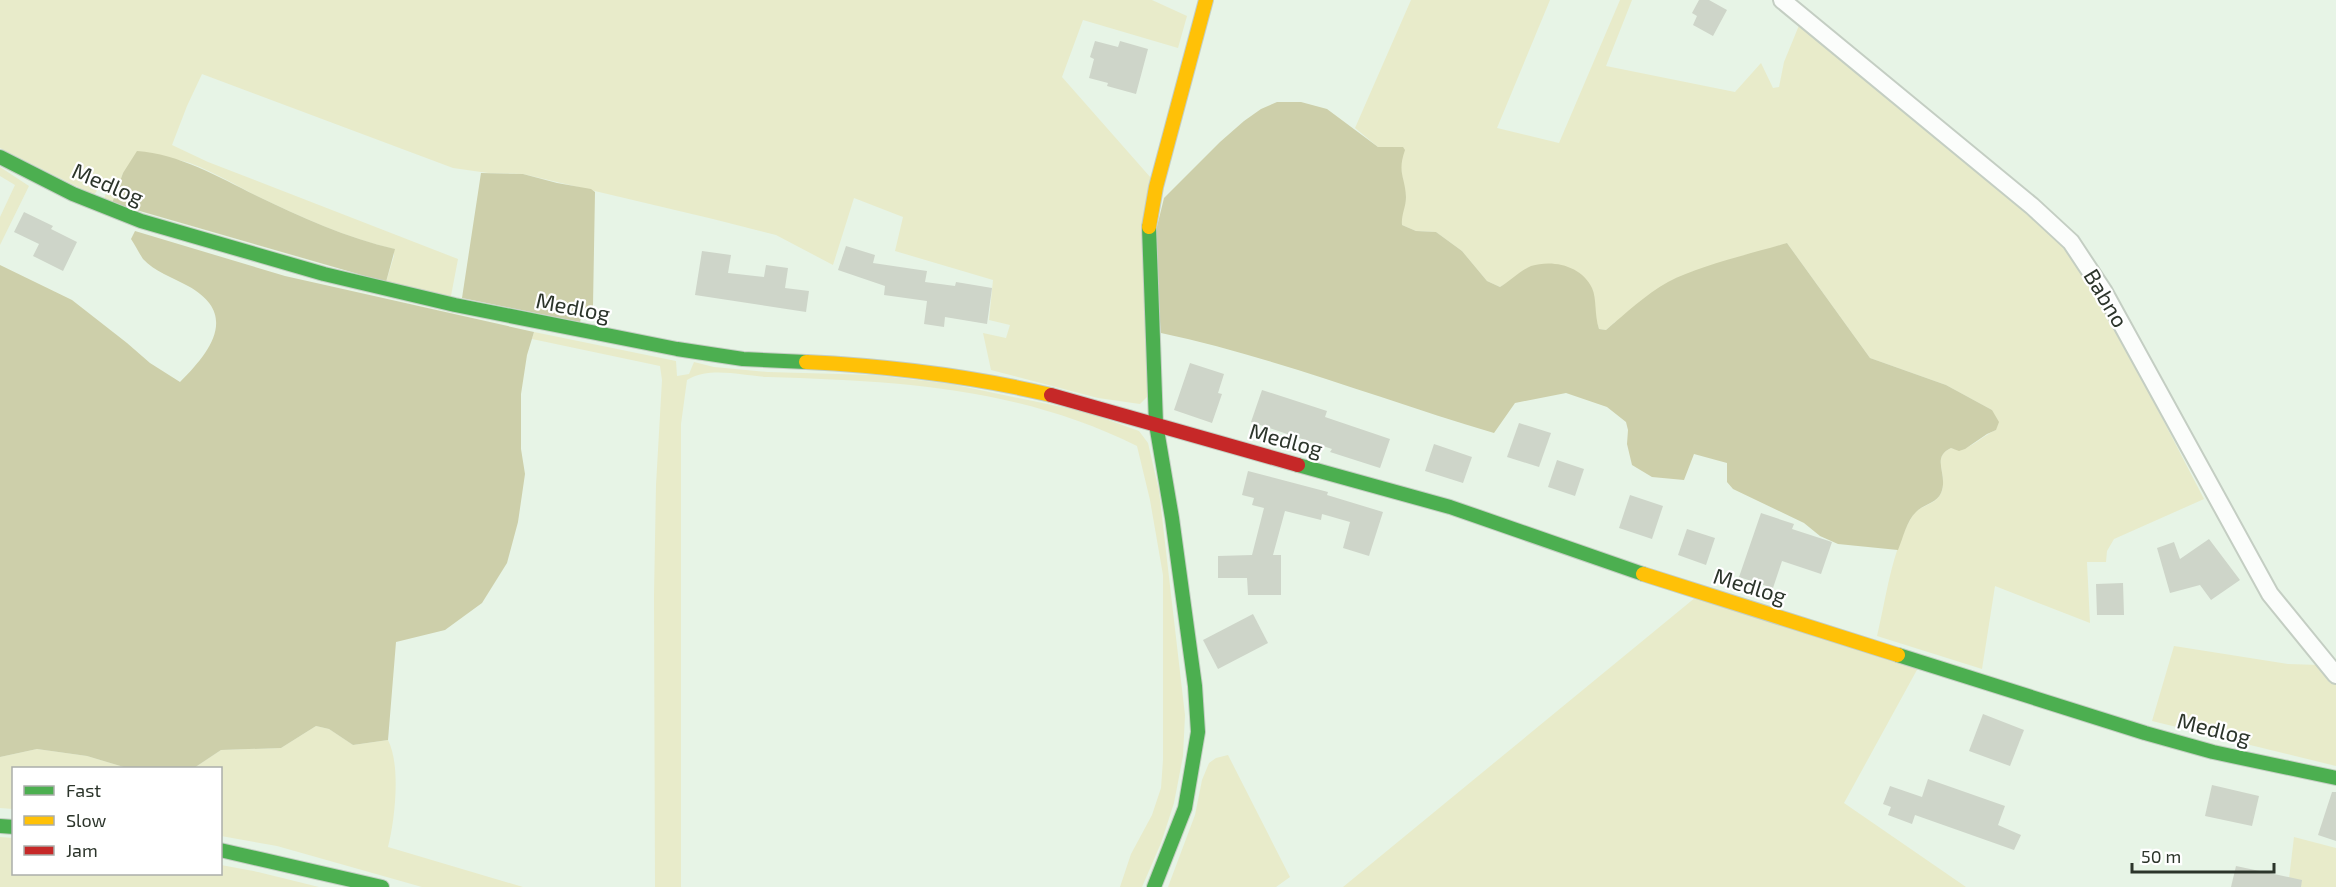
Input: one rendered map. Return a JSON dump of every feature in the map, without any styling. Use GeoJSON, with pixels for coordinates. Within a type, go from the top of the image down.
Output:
{"type":"FeatureCollection","features":[{"type":"Feature","properties":{"kind":"street"},"geometry":{"type":"LineString","coordinates":[[1154,887],[1185,808],[1198,732],[1195,686],[1174,529],[1156,424],[1148,232],[1159,176],[1206,0]]}},
{"type":"Feature","properties":{"kind":"street","name":"Babno"},"geometry":{"type":"LineString","coordinates":[[1782,0],[2032,206],[2071,242],[2104,292],[2152,376],[2270,594],[2336,675]]}},
{"type":"Feature","properties":{"kind":"street","name":"Medlog"},"geometry":{"type":"LineString","coordinates":[[0,157],[73,194],[141,221],[324,274],[455,305],[677,349],[743,359],[852,364],[996,382],[1078,401],[1189,435],[1450,507],[1693,591],[2145,733],[2213,752],[2336,778]]}},
{"type":"Feature","properties":{"kind":"street"},"geometry":{"type":"LineString","coordinates":[[222,850],[382,887]]}},
{"type":"Feature","properties":{"kind":"green space"},"geometry":{"type":"Polygon","coordinates":[[[0,0],[1152,0],[1187,16],[1178,48],[1083,20],[1062,77],[1151,178],[1148,396],[1140,404],[1098,398],[991,370],[983,333],[1006,338],[1010,325],[989,320],[993,280],[895,251],[903,217],[854,198],[833,265],[776,235],[523,174],[488,173],[453,168],[202,74],[172,145],[208,162],[458,259],[451,296],[386,282],[394,249],[341,233],[307,219],[185,162],[165,161],[123,173],[112,203],[104,199],[109,185],[102,183],[94,195],[0,148],[0,0]]]}},
{"type":"Feature","properties":{"kind":"green space"},"geometry":{"type":"Polygon","coordinates":[[[1411,0],[1550,0],[1497,128],[1559,143],[1620,0],[1632,0],[1606,66],[1735,92],[1761,63],[1773,88],[1779,87],[1784,62],[1800,23],[2065,242],[2152,384],[2146,387],[2204,499],[2114,539],[2107,551],[2106,562],[2087,562],[2090,623],[1995,586],[1982,669],[1877,636],[1895,558],[1906,528],[1916,512],[1936,500],[1941,493],[1943,486],[1942,457],[1951,448],[1969,447],[1996,430],[1992,410],[1946,385],[1870,358],[1787,243],[1615,322],[1606,330],[1599,329],[1595,317],[1595,301],[1512,280],[1500,287],[1487,281],[1462,251],[1436,232],[1416,231],[1402,225],[1401,219],[1406,198],[1400,164],[1403,147],[1378,147],[1355,128],[1411,0]]]}},
{"type":"Feature","properties":{"kind":"green space"},"geometry":{"type":"Polygon","coordinates":[[[1277,102],[1301,102],[1327,109],[1378,147],[1403,147],[1405,150],[1402,169],[1406,197],[1402,225],[1416,231],[1436,232],[1462,251],[1487,281],[1500,287],[1531,266],[1548,263],[1574,270],[1587,280],[1592,288],[1599,329],[1606,330],[1651,293],[1681,276],[1710,265],[1787,243],[1870,358],[1946,385],[1992,410],[1999,422],[1996,430],[1965,449],[1959,451],[1951,448],[1945,452],[1941,462],[1943,486],[1941,493],[1937,499],[1913,515],[1898,550],[1838,544],[1820,536],[1804,523],[1733,489],[1727,482],[1727,463],[1694,454],[1684,480],[1652,477],[1632,465],[1627,444],[1626,422],[1607,407],[1566,393],[1515,403],[1494,433],[1287,366],[1161,333],[1153,243],[1164,198],[1244,121],[1261,109],[1277,102]]]}},
{"type":"Feature","properties":{"kind":"green space"},"geometry":{"type":"Polygon","coordinates":[[[137,151],[183,162],[324,226],[395,249],[386,282],[112,203],[123,173],[137,151]]]}},
{"type":"Feature","properties":{"kind":"green space"},"geometry":{"type":"Polygon","coordinates":[[[0,167],[29,186],[0,245],[0,217],[15,185],[0,176],[0,167]]]}},
{"type":"Feature","properties":{"kind":"green space"},"geometry":{"type":"Polygon","coordinates":[[[481,173],[523,174],[591,189],[595,192],[593,306],[583,310],[580,322],[462,298],[481,173]]]}},
{"type":"Feature","properties":{"kind":"green space"},"geometry":{"type":"Polygon","coordinates":[[[135,231],[285,276],[534,332],[527,355],[521,394],[521,449],[525,474],[518,522],[507,563],[482,603],[445,630],[396,642],[388,740],[353,745],[329,729],[316,726],[281,748],[221,750],[196,767],[124,767],[87,756],[37,749],[0,757],[0,265],[72,300],[150,363],[180,382],[202,358],[210,345],[215,333],[216,321],[213,308],[204,297],[188,286],[147,263],[131,239],[135,231]]]}},
{"type":"Feature","properties":{"kind":"green space"},"geometry":{"type":"Polygon","coordinates":[[[534,332],[676,361],[677,376],[689,374],[694,362],[714,367],[768,372],[874,375],[951,384],[1086,412],[1139,431],[1148,443],[1159,491],[1185,715],[1183,756],[1174,803],[1161,843],[1142,887],[1120,887],[1131,854],[1152,815],[1161,788],[1163,575],[1150,500],[1137,446],[1092,426],[1047,411],[1002,399],[956,391],[863,381],[706,373],[687,380],[681,424],[681,887],[655,887],[654,596],[656,485],[662,380],[660,366],[532,339],[534,332]]]}},
{"type":"Feature","properties":{"kind":"green space"},"geometry":{"type":"Polygon","coordinates":[[[1696,597],[1918,668],[1844,803],[1966,887],[1343,887],[1696,597]]]}},
{"type":"Feature","properties":{"kind":"green space"},"geometry":{"type":"Polygon","coordinates":[[[2174,646],[2288,664],[2320,665],[2336,682],[2336,766],[2152,721],[2174,646]]]}},
{"type":"Feature","properties":{"kind":"green space"},"geometry":{"type":"Polygon","coordinates":[[[316,726],[329,729],[353,745],[388,740],[394,763],[396,793],[388,847],[523,887],[422,887],[277,846],[222,836],[222,767],[196,767],[221,750],[281,748],[316,726]]]}},
{"type":"Feature","properties":{"kind":"green space"},"geometry":{"type":"Polygon","coordinates":[[[37,749],[87,756],[124,767],[12,767],[12,809],[0,808],[0,757],[37,749]]]}},
{"type":"Feature","properties":{"kind":"green space"},"geometry":{"type":"Polygon","coordinates":[[[1228,755],[1290,877],[1276,887],[1168,887],[1195,815],[1202,780],[1209,763],[1216,758],[1228,755]]]}},
{"type":"Feature","properties":{"kind":"green space"},"geometry":{"type":"Polygon","coordinates":[[[0,837],[12,838],[12,875],[222,875],[222,865],[319,887],[0,887],[0,837]]]}},
{"type":"Feature","properties":{"kind":"green space"},"geometry":{"type":"Polygon","coordinates":[[[2294,837],[2336,848],[2336,887],[2288,887],[2294,837]]]}},
{"type":"Feature","properties":{"kind":"building"},"geometry":{"type":"Polygon","coordinates":[[[1699,0],[1709,0],[1727,10],[1713,36],[1693,25],[1697,16],[1692,13],[1699,0]]]}},
{"type":"Feature","properties":{"kind":"building"},"geometry":{"type":"Polygon","coordinates":[[[1095,41],[1118,47],[1120,41],[1148,49],[1136,94],[1089,78],[1094,59],[1090,57],[1095,41]]]}},
{"type":"Feature","properties":{"kind":"building"},"geometry":{"type":"Polygon","coordinates":[[[24,212],[53,226],[51,229],[77,242],[63,271],[33,256],[39,244],[14,232],[24,212]]]}},
{"type":"Feature","properties":{"kind":"building"},"geometry":{"type":"Polygon","coordinates":[[[846,246],[875,255],[873,263],[927,271],[925,282],[955,286],[956,282],[992,288],[987,324],[945,317],[944,327],[924,324],[927,301],[884,295],[885,286],[838,270],[846,246]]]}},
{"type":"Feature","properties":{"kind":"building"},"geometry":{"type":"Polygon","coordinates":[[[702,251],[731,255],[728,273],[764,277],[766,265],[788,268],[785,288],[809,291],[806,312],[695,295],[702,251]]]}},
{"type":"Feature","properties":{"kind":"building"},"geometry":{"type":"Polygon","coordinates":[[[1190,363],[1224,374],[1218,393],[1222,394],[1212,423],[1174,410],[1190,363]]]}},
{"type":"Feature","properties":{"kind":"building"},"geometry":{"type":"Polygon","coordinates":[[[1262,390],[1327,411],[1325,417],[1390,439],[1380,468],[1251,422],[1262,390]]]}},
{"type":"Feature","properties":{"kind":"building"},"geometry":{"type":"Polygon","coordinates":[[[1519,423],[1551,433],[1539,467],[1507,457],[1519,423]]]}},
{"type":"Feature","properties":{"kind":"building"},"geometry":{"type":"Polygon","coordinates":[[[1434,444],[1472,457],[1463,483],[1425,471],[1434,444]]]}},
{"type":"Feature","properties":{"kind":"building"},"geometry":{"type":"Polygon","coordinates":[[[1557,460],[1584,469],[1575,496],[1548,487],[1557,460]]]}},
{"type":"Feature","properties":{"kind":"building"},"geometry":{"type":"Polygon","coordinates":[[[1248,471],[1328,492],[1327,495],[1383,512],[1369,556],[1343,548],[1350,522],[1322,514],[1321,520],[1285,511],[1273,555],[1281,555],[1281,595],[1248,595],[1247,578],[1218,578],[1218,556],[1252,555],[1264,508],[1252,505],[1254,498],[1242,495],[1248,471]]]}},
{"type":"Feature","properties":{"kind":"building"},"geometry":{"type":"Polygon","coordinates":[[[1630,495],[1663,506],[1652,539],[1619,528],[1630,495]]]}},
{"type":"Feature","properties":{"kind":"building"},"geometry":{"type":"Polygon","coordinates":[[[1761,513],[1794,524],[1792,529],[1832,542],[1821,574],[1782,561],[1773,588],[1739,577],[1761,513]]]}},
{"type":"Feature","properties":{"kind":"building"},"geometry":{"type":"Polygon","coordinates":[[[1687,529],[1715,538],[1706,565],[1678,555],[1687,529]]]}},
{"type":"Feature","properties":{"kind":"building"},"geometry":{"type":"Polygon","coordinates":[[[2209,539],[2240,580],[2211,600],[2200,585],[2170,593],[2157,548],[2174,542],[2180,559],[2209,539]]]}},
{"type":"Feature","properties":{"kind":"building"},"geometry":{"type":"Polygon","coordinates":[[[2123,583],[2124,615],[2097,615],[2096,584],[2123,583]]]}},
{"type":"Feature","properties":{"kind":"building"},"geometry":{"type":"Polygon","coordinates":[[[1253,614],[1268,643],[1218,669],[1203,640],[1253,614]]]}},
{"type":"Feature","properties":{"kind":"building"},"geometry":{"type":"Polygon","coordinates":[[[1983,714],[2024,730],[2010,766],[1969,751],[1983,714]]]}},
{"type":"Feature","properties":{"kind":"building"},"geometry":{"type":"Polygon","coordinates":[[[1928,779],[2005,806],[1998,825],[2021,835],[2014,850],[1915,815],[1912,824],[1888,815],[1891,807],[1883,804],[1890,786],[1922,797],[1928,779]]]}},
{"type":"Feature","properties":{"kind":"building"},"geometry":{"type":"Polygon","coordinates":[[[2212,785],[2259,796],[2252,826],[2205,816],[2212,785]]]}},
{"type":"Feature","properties":{"kind":"building"},"geometry":{"type":"Polygon","coordinates":[[[2332,792],[2336,792],[2336,841],[2318,835],[2332,792]]]}},
{"type":"Feature","properties":{"kind":"building"},"geometry":{"type":"Polygon","coordinates":[[[2236,866],[2302,880],[2301,887],[2231,887],[2236,866]]]}},
{"type":"Feature","properties":{"kind":"traffic: fast"},"geometry":{"type":"LineString","coordinates":[[0,157],[73,194],[141,221],[324,274],[455,305],[677,349],[743,359],[806,362]]}},
{"type":"Feature","properties":{"kind":"traffic: fast"},"geometry":{"type":"LineString","coordinates":[[1149,227],[1156,424],[1172,518],[1195,686],[1198,732],[1185,808],[1154,887]]}},
{"type":"Feature","properties":{"kind":"traffic: fast"},"geometry":{"type":"LineString","coordinates":[[1298,465],[1450,507],[1643,574]]}},
{"type":"Feature","properties":{"kind":"traffic: fast"},"geometry":{"type":"LineString","coordinates":[[1898,655],[2145,733],[2213,752],[2336,778]]}},
{"type":"Feature","properties":{"kind":"traffic: fast"},"geometry":{"type":"LineString","coordinates":[[0,826],[12,827]]}},
{"type":"Feature","properties":{"kind":"traffic: fast"},"geometry":{"type":"LineString","coordinates":[[222,850],[382,887]]}},
{"type":"Feature","properties":{"kind":"traffic: slow"},"geometry":{"type":"LineString","coordinates":[[1149,227],[1156,187],[1206,0]]}},
{"type":"Feature","properties":{"kind":"traffic: slow"},"geometry":{"type":"LineString","coordinates":[[806,362],[929,373],[990,382],[1051,395]]}},
{"type":"Feature","properties":{"kind":"traffic: slow"},"geometry":{"type":"LineString","coordinates":[[1643,574],[1898,655]]}},
{"type":"Feature","properties":{"kind":"traffic: jam"},"geometry":{"type":"LineString","coordinates":[[1051,395],[1298,465]]}}]}
